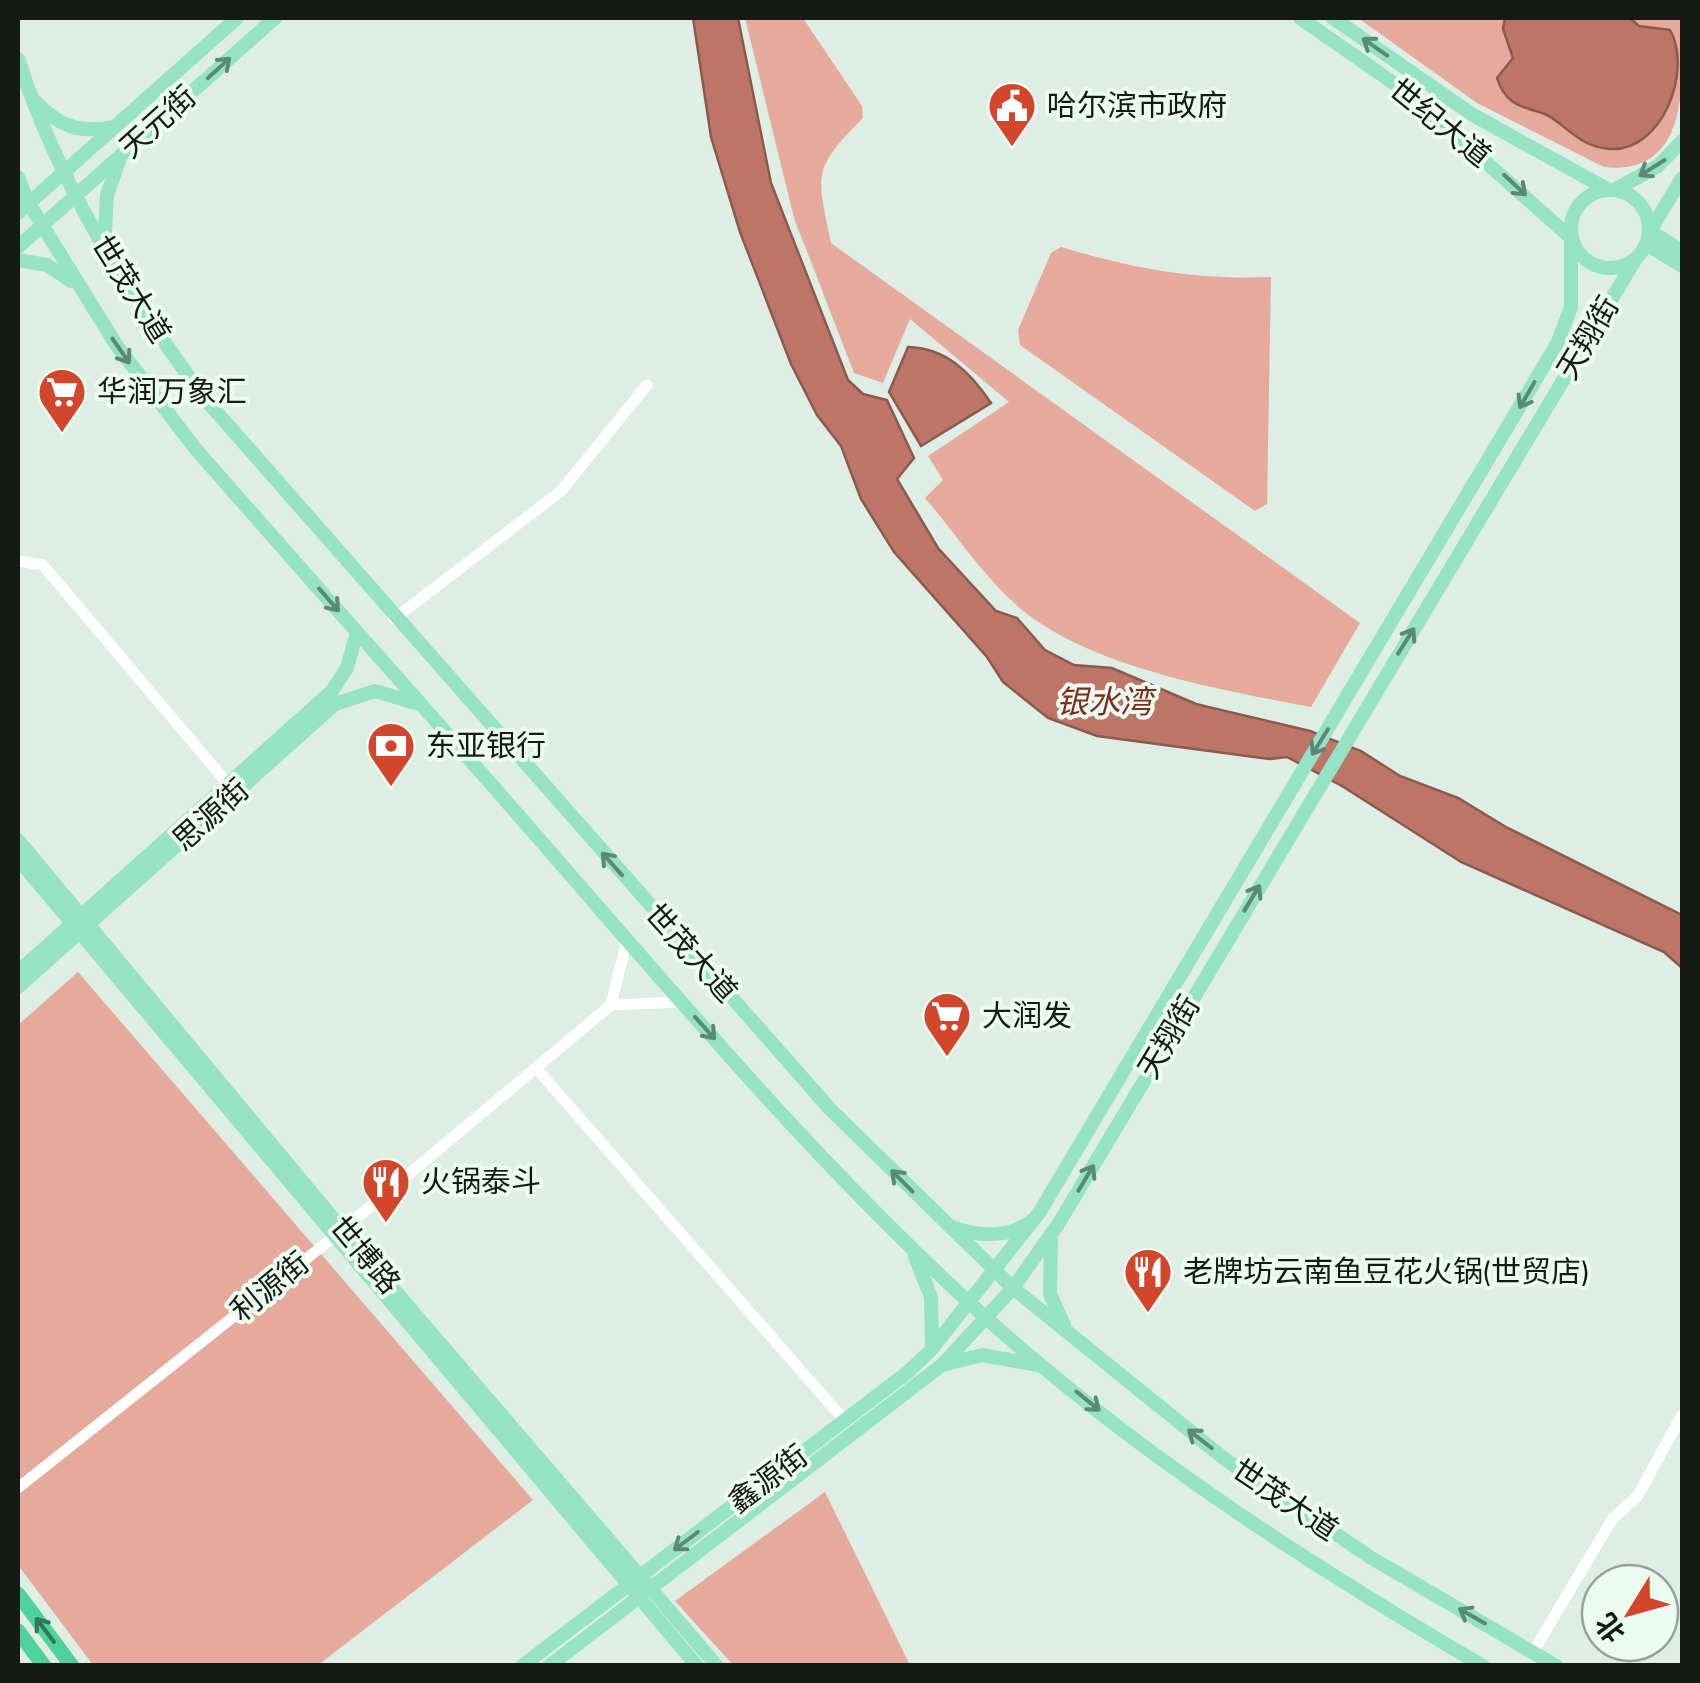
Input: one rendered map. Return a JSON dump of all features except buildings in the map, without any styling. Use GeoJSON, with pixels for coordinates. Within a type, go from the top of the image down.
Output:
{"type":"FeatureCollection","features":[{"type":"Feature","properties":{"kind":"highway"},"geometry":{"type":"LineString","coordinates":[[18,1594],[72,1666]]}},
{"type":"Feature","properties":{"kind":"highway"},"geometry":{"type":"LineString","coordinates":[[18,1631],[44,1666]]}},
{"type":"Feature","properties":{"kind":"main road","name":"天元街"},"geometry":{"type":"LineString","coordinates":[[22,208],[237,18]]}},
{"type":"Feature","properties":{"kind":"main road","name":"天元街"},"geometry":{"type":"LineString","coordinates":[[18,247],[275,18]]}},
{"type":"Feature","properties":{"kind":"main road","name":"世纪大道"},"geometry":{"type":"LineString","coordinates":[[1300,18],[1408,93],[1571,238]]}},
{"type":"Feature","properties":{"kind":"main road","name":"世纪大道"},"geometry":{"type":"LineString","coordinates":[[1333,18],[1472,115],[1611,190]]}},
{"type":"Feature","properties":{"kind":"main road","name":"世茂大道"},"geometry":{"type":"LineString","coordinates":[[18,58],[74,197],[137,307],[205,399],[394,619],[830,1110],[1013,1288],[1226,1460],[1370,1557],[1556,1666]]}},
{"type":"Feature","properties":{"kind":"main road"},"geometry":{"type":"LineString","coordinates":[[29,93],[51,118],[66,126],[81,130],[114,127]]}},
{"type":"Feature","properties":{"kind":"main road"},"geometry":{"type":"LineString","coordinates":[[1682,141],[1658,166],[1611,190],[1597,190],[1580,204],[1571,224],[1571,238],[1584,257],[1604,268],[1635,260],[1682,178]]}},
{"type":"Feature","properties":{"kind":"main road"},"geometry":{"type":"LineString","coordinates":[[104,250],[107,194],[122,154]]}},
{"type":"Feature","properties":{"kind":"main road","name":"世茂大道"},"geometry":{"type":"LineString","coordinates":[[18,177],[22,208],[42,227],[117,346],[194,447],[812,1149],[970,1303],[1049,1369],[1221,1501],[1350,1588],[1483,1666]]}},
{"type":"Feature","properties":{"kind":"main road"},"geometry":{"type":"LineString","coordinates":[[1611,190],[1641,206],[1648,238],[1682,266]]}},
{"type":"Feature","properties":{"kind":"main road","name":"天翔街"},"geometry":{"type":"LineString","coordinates":[[996,1272],[1039,1214],[1558,342],[1570,307],[1571,238]]}},
{"type":"Feature","properties":{"kind":"main road"},"geometry":{"type":"LineString","coordinates":[[1648,238],[1682,250]]}},
{"type":"Feature","properties":{"kind":"main road"},"geometry":{"type":"LineString","coordinates":[[18,260],[47,265],[85,295]]}},
{"type":"Feature","properties":{"kind":"main road","name":"天翔街"},"geometry":{"type":"LineString","coordinates":[[1013,1288],[1059,1224],[1635,260]]}},
{"type":"Feature","properties":{"kind":"main road","name":"思源街"},"geometry":{"type":"LineString","coordinates":[[18,987],[79,924],[338,684],[357,632]]}},
{"type":"Feature","properties":{"kind":"main road","name":"思源街"},"geometry":{"type":"LineString","coordinates":[[18,972],[335,704],[375,691],[422,705]]}},
{"type":"Feature","properties":{"kind":"main road","name":"世博路"},"geometry":{"type":"LineString","coordinates":[[18,840],[79,924]]}},
{"type":"Feature","properties":{"kind":"main road","name":"世博路"},"geometry":{"type":"LineString","coordinates":[[18,859],[79,924],[633,1580],[697,1666]]}},
{"type":"Feature","properties":{"kind":"main road"},"geometry":{"type":"LineString","coordinates":[[934,1214],[954,1228],[975,1234],[1024,1226],[1039,1214]]}},
{"type":"Feature","properties":{"kind":"main road"},"geometry":{"type":"LineString","coordinates":[[1059,1224],[1048,1252],[1050,1294],[1067,1331],[1084,1348]]}},
{"type":"Feature","properties":{"kind":"main road"},"geometry":{"type":"LineString","coordinates":[[907,1243],[932,1297],[931,1350]]}},
{"type":"Feature","properties":{"kind":"main road","name":"鑫源街"},"geometry":{"type":"LineString","coordinates":[[522,1666],[845,1421],[931,1350],[996,1272]]}},
{"type":"Feature","properties":{"kind":"main road","name":"鑫源街"},"geometry":{"type":"LineString","coordinates":[[550,1666],[942,1365],[1013,1288]]}},
{"type":"Feature","properties":{"kind":"main road"},"geometry":{"type":"LineString","coordinates":[[942,1365],[967,1358],[1002,1356],[1049,1369]]}},
{"type":"Feature","properties":{"kind":"main road","name":"世博路"},"geometry":{"type":"LineString","coordinates":[[644,1594],[717,1666]]}},
{"type":"Feature","properties":{"kind":"street"},"geometry":{"type":"LineString","coordinates":[[394,619],[562,491],[647,385]]}},
{"type":"Feature","properties":{"kind":"street"},"geometry":{"type":"LineString","coordinates":[[18,561],[43,564],[228,784]]}},
{"type":"Feature","properties":{"kind":"street"},"geometry":{"type":"LineString","coordinates":[[627,940],[612,1005],[682,1002]]}},
{"type":"Feature","properties":{"kind":"street","name":"利源街"},"geometry":{"type":"LineString","coordinates":[[18,1488],[338,1232],[612,1005]]}},
{"type":"Feature","properties":{"kind":"street"},"geometry":{"type":"LineString","coordinates":[[536,1068],[845,1421]]}},
{"type":"Feature","properties":{"kind":"street"},"geometry":{"type":"LineString","coordinates":[[1533,1652],[1614,1518],[1637,1497],[1682,1415]]}},
{"type":"Feature","properties":{"kind":"shaded area"},"geometry":{"type":"Polygon","coordinates":[[[745,18],[803,18],[862,106],[863,118],[834,150],[822,174],[831,243],[1360,623],[1311,707],[1159,674],[1084,647],[1021,609],[983,570],[925,498],[943,480],[928,456],[1009,402],[910,319],[883,383],[854,373],[794,218],[745,18]]]}},
{"type":"Feature","properties":{"kind":"shaded area"},"geometry":{"type":"Polygon","coordinates":[[[1358,18],[1682,18],[1681,93],[1676,118],[1668,139],[1654,156],[1633,166],[1604,167],[1477,103],[1358,18]]]}},
{"type":"Feature","properties":{"kind":"shaded area"},"geometry":{"type":"Polygon","coordinates":[[[1061,247],[1164,271],[1216,277],[1271,277],[1267,504],[1255,511],[1020,345],[1018,330],[1051,253],[1061,247]]]}},
{"type":"Feature","properties":{"kind":"shaded area"},"geometry":{"type":"Polygon","coordinates":[[[78,972],[533,1500],[318,1665],[93,1665],[18,1565],[18,1025],[78,972]]]}},
{"type":"Feature","properties":{"kind":"shaded area"},"geometry":{"type":"Polygon","coordinates":[[[825,1492],[910,1665],[733,1665],[675,1601],[825,1492]]]}},
{"type":"Feature","properties":{"kind":"water","name":"银水湾"},"geometry":{"type":"Polygon","coordinates":[[[693,18],[738,18],[771,183],[848,380],[863,394],[887,400],[914,458],[897,479],[938,548],[996,611],[1017,618],[1045,650],[1074,665],[1112,668],[1196,704],[1310,731],[1361,751],[1400,776],[1458,798],[1506,827],[1682,915],[1682,968],[1664,952],[1461,862],[1342,786],[1287,757],[1269,759],[1097,736],[1048,718],[1003,682],[987,657],[894,552],[861,499],[841,446],[817,415],[791,364],[740,232],[711,137],[693,18]]]}},
{"type":"Feature","properties":{"kind":"water"},"geometry":{"type":"Polygon","coordinates":[[[1505,18],[1630,18],[1639,26],[1670,30],[1678,66],[1668,106],[1658,123],[1645,137],[1610,149],[1588,143],[1549,116],[1514,103],[1497,78],[1513,58],[1503,29],[1505,18]]]}},
{"type":"Feature","properties":{"kind":"water"},"geometry":{"type":"Polygon","coordinates":[[[908,347],[934,352],[956,364],[991,403],[921,446],[889,392],[908,347]]]}},
{"type":"Feature","properties":{"kind":"place","name":"哈尔滨市政府"},"geometry":{"type":"Point","coordinates":[1012,148]}},
{"type":"Feature","properties":{"kind":"place","name":"华润万象汇"},"geometry":{"type":"Point","coordinates":[62,434]}},
{"type":"Feature","properties":{"kind":"place","name":"东亚银行"},"geometry":{"type":"Point","coordinates":[391,788]}},
{"type":"Feature","properties":{"kind":"place","name":"大润发"},"geometry":{"type":"Point","coordinates":[947,1058]}},
{"type":"Feature","properties":{"kind":"place","name":"火锅泰斗"},"geometry":{"type":"Point","coordinates":[386,1224]}},
{"type":"Feature","properties":{"kind":"place","name":"老牌坊云南鱼豆花火锅(世贸店)"},"geometry":{"type":"Point","coordinates":[1148,1314]}}]}
